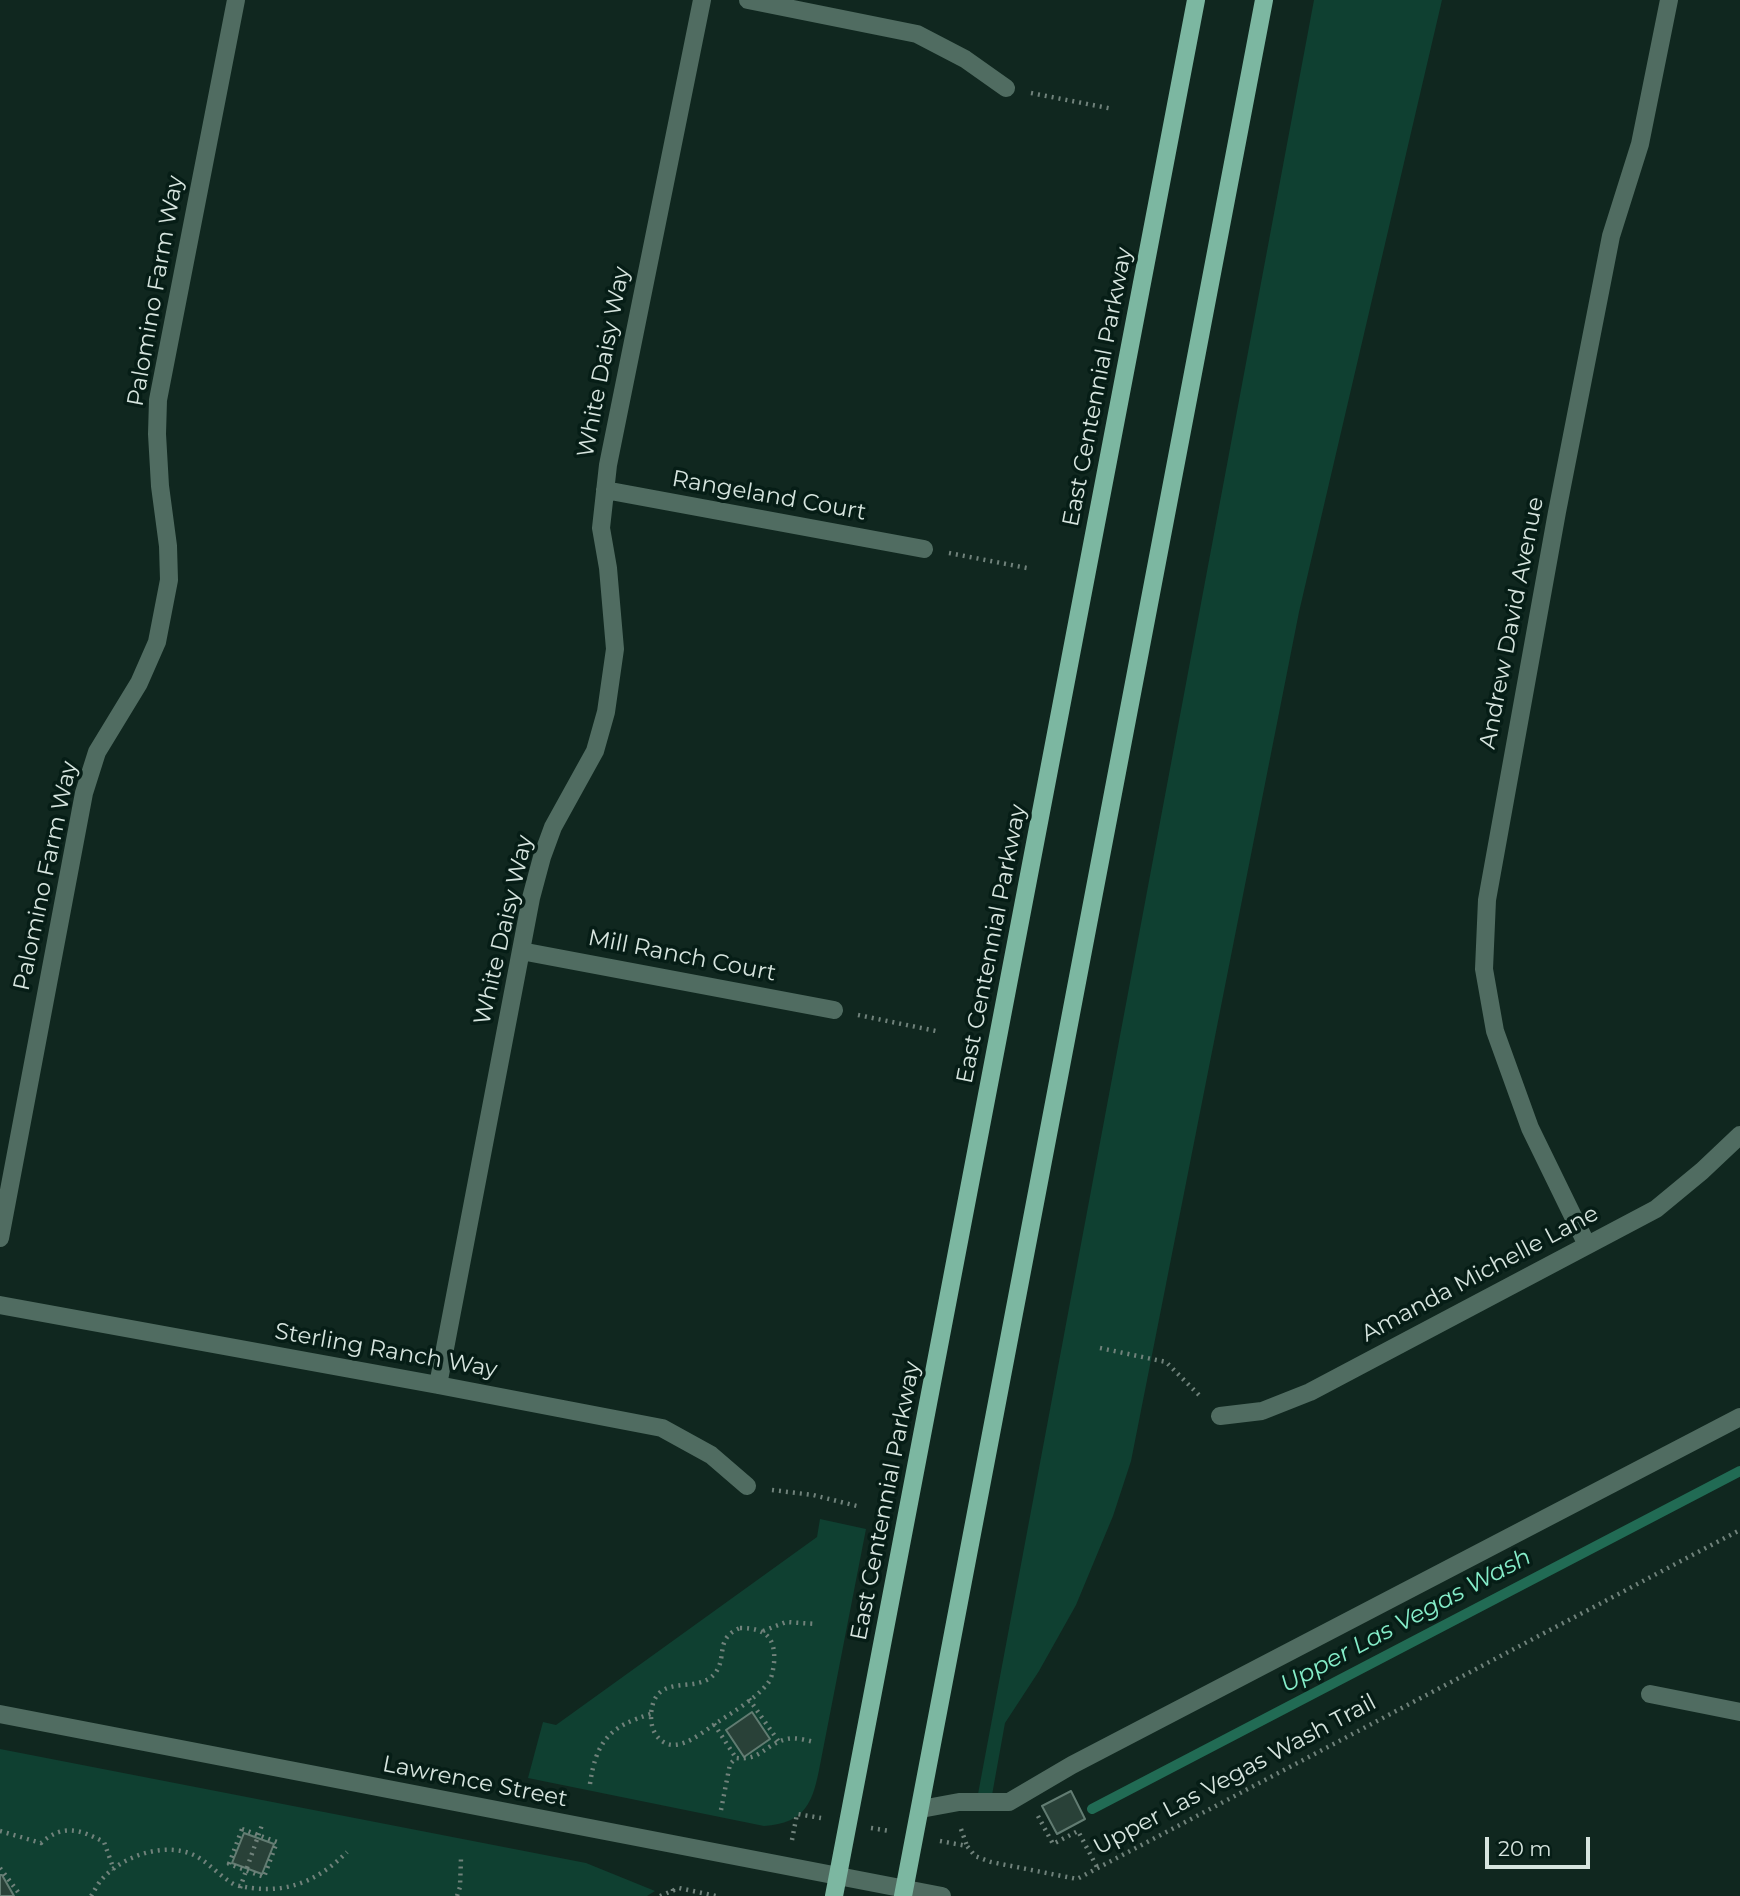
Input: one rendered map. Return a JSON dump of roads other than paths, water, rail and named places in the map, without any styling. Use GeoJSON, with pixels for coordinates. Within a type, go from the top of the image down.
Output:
{"type":"FeatureCollection","features":[{"type":"Feature","properties":{"kind":"main road","name":"East Centennial Parkway"},"geometry":{"type":"LineString","coordinates":[[834,1896],[850,1824],[1196,0]]}},
{"type":"Feature","properties":{"kind":"main road"},"geometry":{"type":"LineString","coordinates":[[904,1893],[1264,0]]}},
{"type":"Feature","properties":{"kind":"street","name":"Palomino Farm Way"},"geometry":{"type":"LineString","coordinates":[[0,1238],[84,793],[97,752],[139,683],[157,642],[169,580],[168,546],[160,486],[158,400],[236,0]]}},
{"type":"Feature","properties":{"kind":"street","name":"White Daisy Way"},"geometry":{"type":"LineString","coordinates":[[438,1385],[521,951],[542,856],[553,827],[595,751],[606,712],[615,649],[608,568],[601,528],[604,490],[702,0]]}},
{"type":"Feature","properties":{"kind":"street"},"geometry":{"type":"LineString","coordinates":[[748,0],[917,34],[964,59],[1006,88]]}},
{"type":"Feature","properties":{"kind":"street","name":"Andrew David Avenue"},"geometry":{"type":"LineString","coordinates":[[1587,1245],[1530,1128],[1495,1031],[1484,970],[1487,900],[1557,512],[1611,236],[1640,144],[1669,0]]}},
{"type":"Feature","properties":{"kind":"street","name":"Rangeland Court"},"geometry":{"type":"LineString","coordinates":[[604,490],[924,549]]}},
{"type":"Feature","properties":{"kind":"street","name":"Mill Ranch Court"},"geometry":{"type":"LineString","coordinates":[[521,951],[834,1010]]}},
{"type":"Feature","properties":{"kind":"street","name":"Amanda Michelle Lane"},"geometry":{"type":"LineString","coordinates":[[1220,1416],[1262,1411],[1310,1392],[1656,1209],[1740,1135]]}},
{"type":"Feature","properties":{"kind":"street","name":"Sterling Ranch Way"},"geometry":{"type":"LineString","coordinates":[[0,1306],[662,1428],[711,1455],[747,1486]]}},
{"type":"Feature","properties":{"kind":"street"},"geometry":{"type":"LineString","coordinates":[[921,1810],[959,1802],[1009,1801],[1072,1765],[1740,1417]]}},
{"type":"Feature","properties":{"kind":"street"},"geometry":{"type":"LineString","coordinates":[[1650,1693],[1740,1712]]}},
{"type":"Feature","properties":{"kind":"street","name":"Lawrence Street"},"geometry":{"type":"LineString","coordinates":[[0,1714],[838,1877],[904,1893],[942,1896]]}},
{"type":"Feature","properties":{"kind":"waterway","name":"Upper Las Vegas Wash"},"geometry":{"type":"LineString","coordinates":[[1092,1809],[1740,1471]]}}]}
